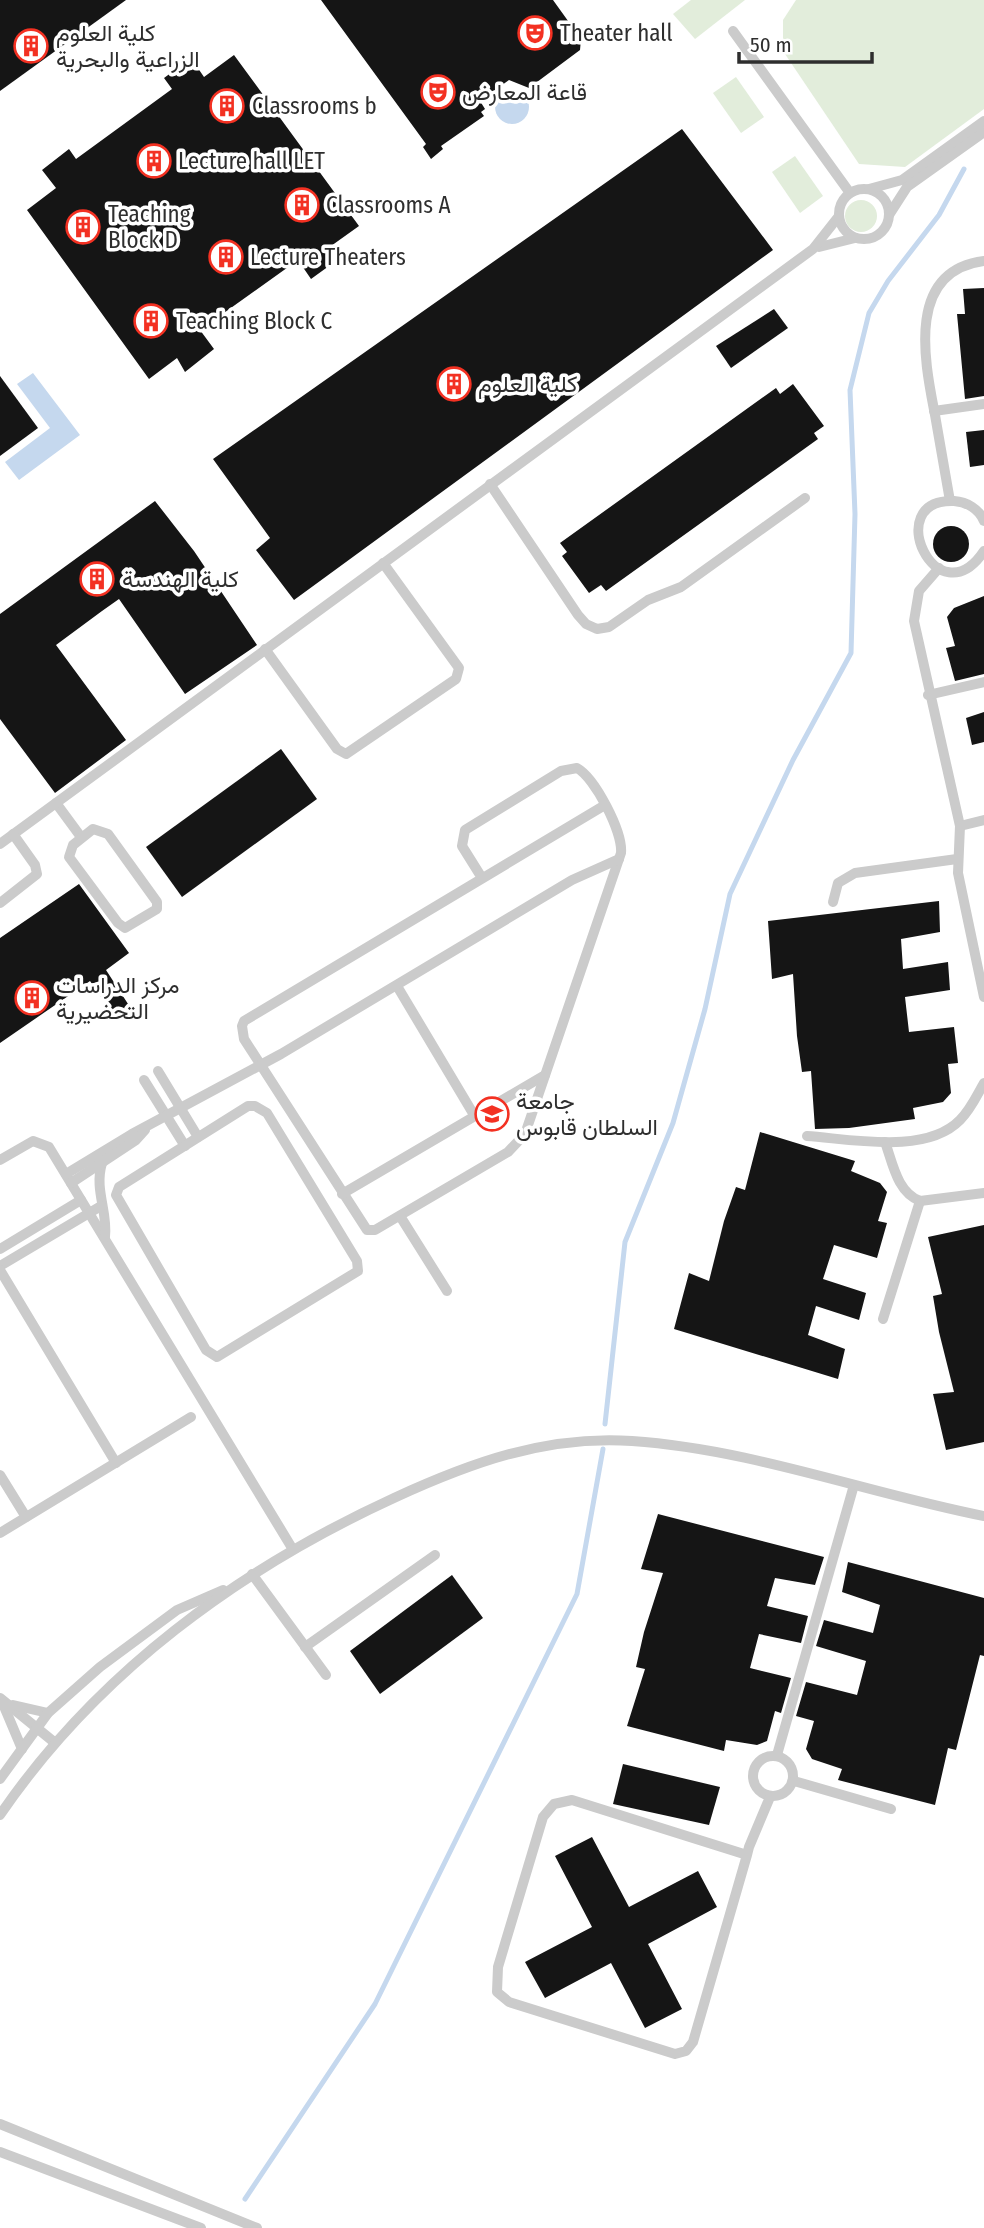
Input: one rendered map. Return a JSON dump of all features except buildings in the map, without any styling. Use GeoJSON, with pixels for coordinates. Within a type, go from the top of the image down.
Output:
{"type":"FeatureCollection","features":[{"type":"Feature","properties":{"kind":"lane"},"geometry":{"type":"LineString","coordinates":[[733,31],[850,193]]}},
{"type":"Feature","properties":{"kind":"lane"},"geometry":{"type":"LineString","coordinates":[[855,238],[847,233],[839,216],[839,208],[850,193],[902,180],[984,121]]}},
{"type":"Feature","properties":{"kind":"lane"},"geometry":{"type":"LineString","coordinates":[[813,249],[855,238],[873,238],[881,232],[907,187],[984,132]]}},
{"type":"Feature","properties":{"kind":"lane"},"geometry":{"type":"LineString","coordinates":[[869,189],[884,199],[889,215]]}},
{"type":"Feature","properties":{"kind":"lane"},"geometry":{"type":"LineString","coordinates":[[0,844],[813,249],[839,216]]}},
{"type":"Feature","properties":{"kind":"lane"},"geometry":{"type":"LineString","coordinates":[[950,501],[923,342],[929,308],[948,278],[962,268],[984,261]]}},
{"type":"Feature","properties":{"kind":"lane"},"geometry":{"type":"LineString","coordinates":[[934,411],[984,404]]}},
{"type":"Feature","properties":{"kind":"lane"},"geometry":{"type":"LineString","coordinates":[[490,484],[578,615],[586,624],[597,629],[609,627],[648,600],[681,587],[805,498]]}},
{"type":"Feature","properties":{"kind":"lane"},"geometry":{"type":"LineString","coordinates":[[984,522],[973,507],[950,501],[937,504],[927,512],[917,537],[920,550],[928,561],[939,568],[964,569],[976,562],[984,551]]}},
{"type":"Feature","properties":{"kind":"lane"},"geometry":{"type":"LineString","coordinates":[[265,649],[337,749],[346,754],[456,678],[458,668],[383,563]]}},
{"type":"Feature","properties":{"kind":"lane"},"geometry":{"type":"LineString","coordinates":[[939,568],[923,584],[914,605],[914,621],[928,695],[960,826],[957,859],[984,997]]}},
{"type":"Feature","properties":{"kind":"lane"},"geometry":{"type":"LineString","coordinates":[[928,695],[984,682]]}},
{"type":"Feature","properties":{"kind":"lane"},"geometry":{"type":"LineString","coordinates":[[482,878],[462,846],[465,830],[561,771],[577,768],[584,772],[605,805],[620,836],[619,859],[525,1133],[516,1147],[375,1230],[367,1230],[242,1033],[244,1021],[605,805]]}},
{"type":"Feature","properties":{"kind":"lane"},"geometry":{"type":"LineString","coordinates":[[56,803],[80,837]]}},
{"type":"Feature","properties":{"kind":"lane"},"geometry":{"type":"LineString","coordinates":[[960,826],[984,820]]}},
{"type":"Feature","properties":{"kind":"lane"},"geometry":{"type":"LineString","coordinates":[[93,829],[108,834],[153,896],[157,909],[125,929],[118,923],[69,857],[73,845],[80,837],[93,829]]}},
{"type":"Feature","properties":{"kind":"lane"},"geometry":{"type":"LineString","coordinates":[[0,903],[37,874],[35,866],[13,834]]}},
{"type":"Feature","properties":{"kind":"lane"},"geometry":{"type":"LineString","coordinates":[[69,1179],[132,1134],[145,1130],[261,1065],[572,880],[619,859]]}},
{"type":"Feature","properties":{"kind":"lane"},"geometry":{"type":"LineString","coordinates":[[833,902],[838,883],[855,873],[957,859]]}},
{"type":"Feature","properties":{"kind":"lane"},"geometry":{"type":"LineString","coordinates":[[397,986],[474,1115]]}},
{"type":"Feature","properties":{"kind":"lane"},"geometry":{"type":"LineString","coordinates":[[158,1071],[198,1137]]}},
{"type":"Feature","properties":{"kind":"lane"},"geometry":{"type":"LineString","coordinates":[[342,1194],[545,1075]]}},
{"type":"Feature","properties":{"kind":"lane"},"geometry":{"type":"LineString","coordinates":[[144,1080],[185,1146]]}},
{"type":"Feature","properties":{"kind":"lane"},"geometry":{"type":"LineString","coordinates":[[807,1136],[885,1142],[932,1136],[953,1126],[969,1109],[984,1083]]}},
{"type":"Feature","properties":{"kind":"lane"},"geometry":{"type":"LineString","coordinates":[[248,1107],[262,1109],[358,1266],[355,1275],[222,1356],[213,1356],[206,1350],[116,1195],[119,1187],[185,1146],[248,1107]]}},
{"type":"Feature","properties":{"kind":"lane"},"geometry":{"type":"LineString","coordinates":[[69,1179],[102,1163],[136,1140],[145,1130]]}},
{"type":"Feature","properties":{"kind":"lane"},"geometry":{"type":"LineString","coordinates":[[0,1160],[28,1143],[40,1141],[49,1147],[292,1548]]}},
{"type":"Feature","properties":{"kind":"lane"},"geometry":{"type":"LineString","coordinates":[[885,1142],[904,1191],[920,1201],[984,1192]]}},
{"type":"Feature","properties":{"kind":"lane"},"geometry":{"type":"LineString","coordinates":[[102,1163],[98,1181],[104,1237]]}},
{"type":"Feature","properties":{"kind":"lane"},"geometry":{"type":"LineString","coordinates":[[0,1249],[81,1200]]}},
{"type":"Feature","properties":{"kind":"lane"},"geometry":{"type":"LineString","coordinates":[[883,1319],[920,1201]]}},
{"type":"Feature","properties":{"kind":"lane"},"geometry":{"type":"LineString","coordinates":[[101,1206],[0,1268],[116,1462]]}},
{"type":"Feature","properties":{"kind":"lane"},"geometry":{"type":"LineString","coordinates":[[400,1216],[447,1290]]}},
{"type":"Feature","properties":{"kind":"lane"},"geometry":{"type":"LineString","coordinates":[[0,1533],[191,1417]]}},
{"type":"Feature","properties":{"kind":"lane"},"geometry":{"type":"LineString","coordinates":[[0,1815],[54,1742],[116,1681],[229,1588],[292,1548],[474,1463],[525,1448],[578,1441],[631,1441],[684,1447],[984,1516]]}},
{"type":"Feature","properties":{"kind":"lane"},"geometry":{"type":"LineString","coordinates":[[0,1475],[26,1517]]}},
{"type":"Feature","properties":{"kind":"lane"},"geometry":{"type":"LineString","coordinates":[[777,1755],[854,1485]]}},
{"type":"Feature","properties":{"kind":"lane"},"geometry":{"type":"LineString","coordinates":[[305,1647],[435,1555]]}},
{"type":"Feature","properties":{"kind":"lane"},"geometry":{"type":"LineString","coordinates":[[252,1574],[326,1675]]}},
{"type":"Feature","properties":{"kind":"lane"},"geometry":{"type":"LineString","coordinates":[[0,1779],[48,1713],[154,1625],[202,1597],[229,1588]]}},
{"type":"Feature","properties":{"kind":"lane"},"geometry":{"type":"LineString","coordinates":[[0,1698],[31,1711],[48,1713]]}},
{"type":"Feature","properties":{"kind":"lane"},"geometry":{"type":"LineString","coordinates":[[0,1698],[54,1742]]}},
{"type":"Feature","properties":{"kind":"lane"},"geometry":{"type":"LineString","coordinates":[[0,1698],[9,1713],[22,1749]]}},
{"type":"Feature","properties":{"kind":"lane"},"geometry":{"type":"LineString","coordinates":[[777,1755],[790,1765],[794,1781],[785,1794],[770,1797],[756,1787],[753,1770],[761,1757],[777,1755]]}},
{"type":"Feature","properties":{"kind":"lane"},"geometry":{"type":"LineString","coordinates":[[794,1781],[891,1809]]}},
{"type":"Feature","properties":{"kind":"lane"},"geometry":{"type":"LineString","coordinates":[[747,1855],[572,1800],[554,1804],[543,1817],[498,1967],[497,1992],[509,2002],[675,2054],[686,2051],[693,2042],[747,1855],[770,1797]]}},
{"type":"Feature","properties":{"kind":"lane"},"geometry":{"type":"LineString","coordinates":[[0,2124],[257,2228]]}},
{"type":"Feature","properties":{"kind":"lane"},"geometry":{"type":"LineString","coordinates":[[0,2152],[201,2228]]}},
{"type":"Feature","properties":{"kind":"green space"},"geometry":{"type":"Polygon","coordinates":[[[691,0],[745,0],[695,39],[673,14],[691,0]]]}},
{"type":"Feature","properties":{"kind":"green space"},"geometry":{"type":"Polygon","coordinates":[[[796,0],[984,0],[984,109],[905,167],[859,164],[783,51],[783,20],[796,0]]]}},
{"type":"Feature","properties":{"kind":"green space"},"geometry":{"type":"Polygon","coordinates":[[[736,77],[764,117],[741,133],[713,93],[736,77]]]}},
{"type":"Feature","properties":{"kind":"green space"},"geometry":{"type":"Polygon","coordinates":[[[795,156],[823,196],[800,213],[772,172],[795,156]]]}},
{"type":"Feature","properties":{"kind":"green space"},"geometry":{"type":"Polygon","coordinates":[[[861,200],[872,205],[877,216],[872,227],[861,232],[850,227],[845,216],[850,205],[861,200]]]}},
{"type":"Feature","properties":{"kind":"water"},"geometry":{"type":"Polygon","coordinates":[[[512,90],[524,95],[529,107],[524,119],[512,124],[500,119],[495,107],[500,95],[512,90]]]}},
{"type":"Feature","properties":{"kind":"water"},"geometry":{"type":"Polygon","coordinates":[[[33,373],[80,435],[19,480],[5,462],[50,428],[17,384],[33,373]]]}},
{"type":"Feature","properties":{"kind":"waterway"},"geometry":{"type":"LineString","coordinates":[[605,1424],[625,1242],[673,1123],[705,1009],[730,894],[793,760],[851,653],[855,514],[850,390],[869,313],[888,281],[939,215],[964,169]]}},
{"type":"Feature","properties":{"kind":"waterway"},"geometry":{"type":"LineString","coordinates":[[245,2199],[375,2004],[577,1594],[603,1449]]}},
{"type":"Feature","properties":{"kind":"place","name":"Theater hall"},"geometry":{"type":"Point","coordinates":[535,33]}},
{"type":"Feature","properties":{"kind":"place","name":"كلية العلوم الزراعية والبحرية"},"geometry":{"type":"Point","coordinates":[31,46]}},
{"type":"Feature","properties":{"kind":"place","name":"قاعة المعارض"},"geometry":{"type":"Point","coordinates":[438,92]}},
{"type":"Feature","properties":{"kind":"place","name":"Classrooms b"},"geometry":{"type":"Point","coordinates":[227,106]}},
{"type":"Feature","properties":{"kind":"place","name":"Lecture hall LET"},"geometry":{"type":"Point","coordinates":[154,161]}},
{"type":"Feature","properties":{"kind":"place","name":"Classrooms A"},"geometry":{"type":"Point","coordinates":[302,205]}},
{"type":"Feature","properties":{"kind":"place","name":"Teaching Block D"},"geometry":{"type":"Point","coordinates":[83,227]}},
{"type":"Feature","properties":{"kind":"place","name":"Lecture Theaters"},"geometry":{"type":"Point","coordinates":[226,257]}},
{"type":"Feature","properties":{"kind":"place","name":"Teaching Block C"},"geometry":{"type":"Point","coordinates":[151,321]}},
{"type":"Feature","properties":{"kind":"place","name":"كلية العلوم"},"geometry":{"type":"Point","coordinates":[454,384]}},
{"type":"Feature","properties":{"kind":"place","name":"كلية الهندسة"},"geometry":{"type":"Point","coordinates":[97,579]}},
{"type":"Feature","properties":{"kind":"place","name":"مركز الدراسات التحضيرية"},"geometry":{"type":"Point","coordinates":[32,998]}},
{"type":"Feature","properties":{"kind":"place","name":"جامعة السلطان قابوس"},"geometry":{"type":"Point","coordinates":[492,1114]}}]}
